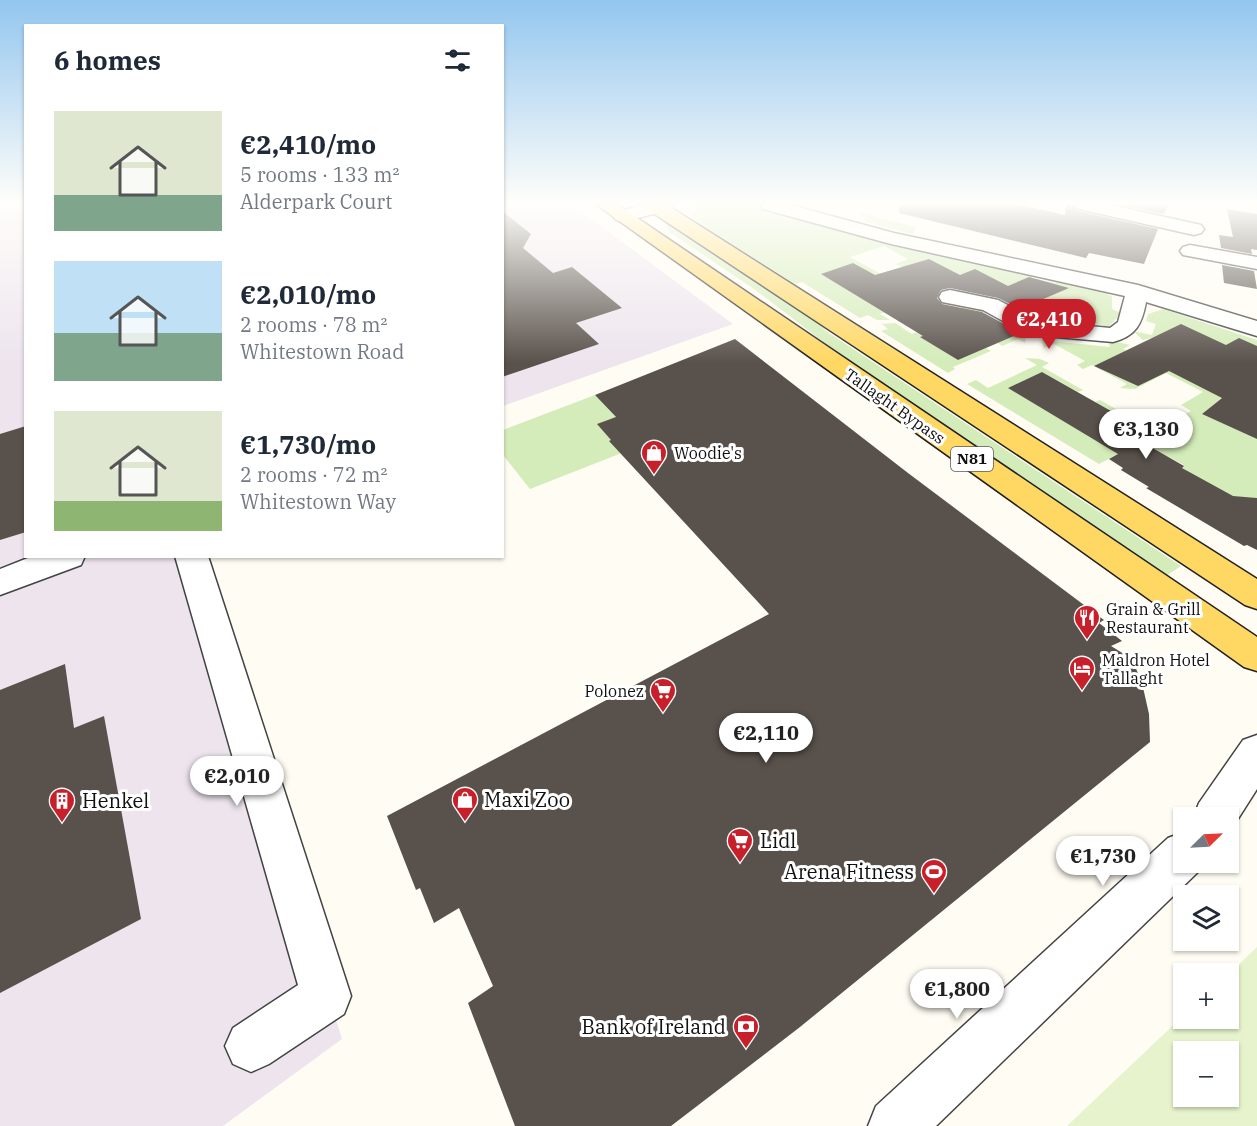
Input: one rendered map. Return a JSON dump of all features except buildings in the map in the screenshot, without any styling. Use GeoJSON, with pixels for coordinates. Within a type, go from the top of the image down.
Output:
{"type":"FeatureCollection","features":[{"type":"Feature","properties":{"kind":"main road","name":"Tallaght Bypass"},"geometry":{"type":"LineString","coordinates":[[709,258],[1257,656]]}},
{"type":"Feature","properties":{"kind":"main road","name":"Tallaght Bypass"},"geometry":{"type":"LineString","coordinates":[[735,258],[1257,596]]}},
{"type":"Feature","properties":{"kind":"main road"},"geometry":{"type":"LineString","coordinates":[[947,394],[1008,420],[1257,577]]}},
{"type":"Feature","properties":{"kind":"street"},"geometry":{"type":"LineString","coordinates":[[1005,258],[1138,292],[1257,329]]}},
{"type":"Feature","properties":{"kind":"street"},"geometry":{"type":"LineString","coordinates":[[1037,258],[1049,259]]}},
{"type":"Feature","properties":{"kind":"street"},"geometry":{"type":"LineString","coordinates":[[1216,258],[1257,263]]}},
{"type":"Feature","properties":{"kind":"street"},"geometry":{"type":"LineString","coordinates":[[950,297],[995,307],[1033,338],[1113,335],[1122,332],[1133,317],[1133,303],[1138,292]]}},
{"type":"Feature","properties":{"kind":"street"},"geometry":{"type":"LineString","coordinates":[[0,582],[64,558]]}},
{"type":"Feature","properties":{"kind":"street"},"geometry":{"type":"LineString","coordinates":[[192,558],[326,996],[251,1046]]}},
{"type":"Feature","properties":{"kind":"street"},"geometry":{"type":"LineString","coordinates":[[1221,807],[1257,753]]}},
{"type":"Feature","properties":{"kind":"street"},"geometry":{"type":"LineString","coordinates":[[896,1126],[1173,864]]}},
{"type":"Feature","properties":{"kind":"shaded area"},"geometry":{"type":"Polygon","coordinates":[[[0,258],[24,258],[24,558],[192,558],[342,1039],[223,1126],[0,1126],[0,258]]]}},
{"type":"Feature","properties":{"kind":"shaded area"},"geometry":{"type":"Polygon","coordinates":[[[504,258],[643,258],[733,324],[504,406],[504,258]]]}},
{"type":"Feature","properties":{"kind":"green space"},"geometry":{"type":"Polygon","coordinates":[[[707,258],[723,258],[805,311],[826,331],[1181,566],[1166,576],[842,356],[754,289],[707,258]]]}},
{"type":"Feature","properties":{"kind":"green space"},"geometry":{"type":"Polygon","coordinates":[[[753,258],[851,258],[883,275],[822,274],[883,312],[922,298],[880,314],[890,320],[877,320],[868,315],[860,318],[802,282],[795,284],[753,258]]]}},
{"type":"Feature","properties":{"kind":"green space"},"geometry":{"type":"Polygon","coordinates":[[[905,258],[955,258],[1033,274],[1032,278],[1057,283],[1058,280],[1091,288],[1112,296],[1112,309],[1121,313],[1105,331],[1103,325],[1045,318],[1046,325],[1029,320],[1036,316],[1023,308],[1014,312],[1006,307],[1013,305],[999,296],[990,299],[955,294],[960,289],[936,286],[896,264],[908,259],[905,258]]]}},
{"type":"Feature","properties":{"kind":"green space"},"geometry":{"type":"Polygon","coordinates":[[[966,304],[980,306],[1027,332],[1025,343],[1018,339],[1002,346],[998,343],[1023,332],[985,311],[921,337],[958,360],[986,348],[991,351],[953,367],[955,369],[948,373],[881,331],[888,329],[882,324],[895,323],[912,334],[968,311],[958,306],[966,304]]]}},
{"type":"Feature","properties":{"kind":"green space"},"geometry":{"type":"Polygon","coordinates":[[[1163,309],[1257,340],[1257,406],[1225,395],[1202,414],[1257,439],[1257,498],[1229,496],[1182,468],[1184,465],[1141,442],[1099,464],[967,384],[976,380],[988,388],[1037,365],[1025,358],[1040,359],[1049,363],[1042,367],[1083,390],[1078,392],[1042,372],[1009,388],[1100,443],[1134,424],[1095,402],[1100,400],[1139,422],[1146,418],[1161,427],[1191,411],[1181,405],[1203,392],[1166,373],[1135,389],[1120,388],[1127,384],[1092,365],[1083,369],[1077,365],[1085,361],[1054,344],[1044,348],[1042,342],[1043,336],[1049,334],[1052,341],[1110,347],[1108,340],[1130,345],[1123,349],[1153,365],[1155,337],[1143,340],[1133,331],[1152,335],[1156,324],[1146,321],[1148,314],[1163,309]]]}},
{"type":"Feature","properties":{"kind":"green space"},"geometry":{"type":"Polygon","coordinates":[[[595,395],[642,445],[530,489],[504,456],[504,430],[595,395]]]}},
{"type":"Feature","properties":{"kind":"green space"},"geometry":{"type":"Polygon","coordinates":[[[1257,947],[1257,1126],[1067,1126],[1173,1025],[1173,1029],[1239,1029],[1239,964],[1257,947]]]}},
{"type":"Feature","properties":{"kind":"place","name":"Woodie's"},"geometry":{"type":"Point","coordinates":[654,476]}},
{"type":"Feature","properties":{"kind":"place","name":"Grain & Grill Restaurant"},"geometry":{"type":"Point","coordinates":[1087,641]}},
{"type":"Feature","properties":{"kind":"place","name":"Maldron Hotel Tallaght"},"geometry":{"type":"Point","coordinates":[1082,692]}},
{"type":"Feature","properties":{"kind":"place","name":"Polonez"},"geometry":{"type":"Point","coordinates":[663,714]}},
{"type":"Feature","properties":{"kind":"place","name":"Maxi Zoo"},"geometry":{"type":"Point","coordinates":[465,823]}},
{"type":"Feature","properties":{"kind":"place","name":"Henkel"},"geometry":{"type":"Point","coordinates":[62,824]}},
{"type":"Feature","properties":{"kind":"place","name":"Lidl"},"geometry":{"type":"Point","coordinates":[740,864]}},
{"type":"Feature","properties":{"kind":"place","name":"Arena Fitness"},"geometry":{"type":"Point","coordinates":[934,895]}},
{"type":"Feature","properties":{"kind":"place","name":"Bank of Ireland"},"geometry":{"type":"Point","coordinates":[746,1050]}}]}
